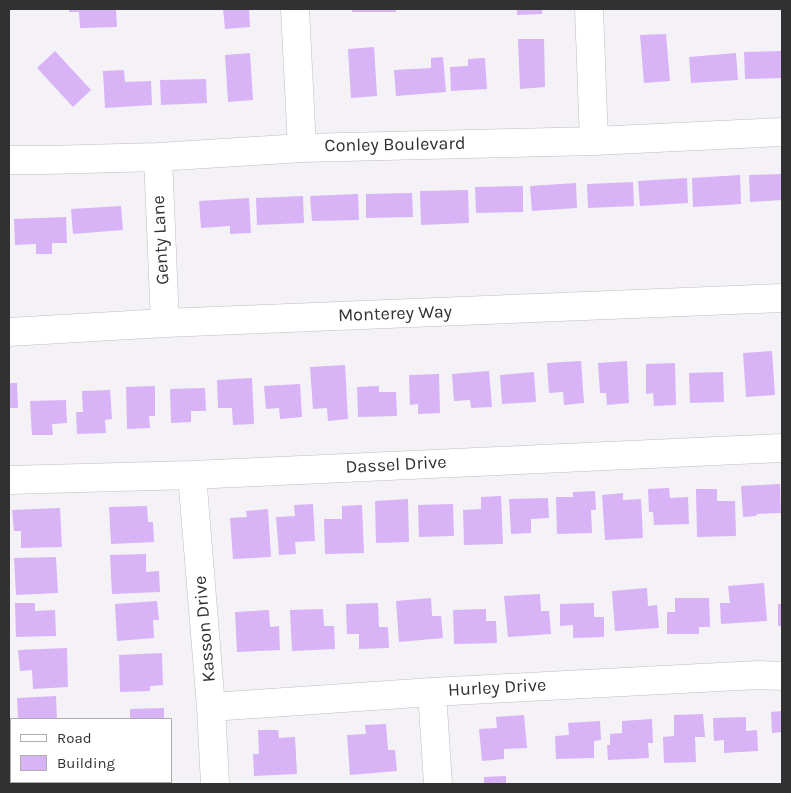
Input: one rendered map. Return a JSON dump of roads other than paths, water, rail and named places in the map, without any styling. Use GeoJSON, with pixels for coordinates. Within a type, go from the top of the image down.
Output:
{"type":"FeatureCollection","features":[{"type":"Feature","properties":{"kind":"street"},"geometry":{"type":"LineString","coordinates":[[295,9],[302,148]]}},
{"type":"Feature","properties":{"kind":"street"},"geometry":{"type":"LineString","coordinates":[[589,9],[594,141]]}},
{"type":"Feature","properties":{"kind":"street","name":"Conley Boulevard"},"geometry":{"type":"LineString","coordinates":[[9,160],[158,157],[302,148],[594,141],[782,132]]}},
{"type":"Feature","properties":{"kind":"street","name":"Genty Lane"},"geometry":{"type":"LineString","coordinates":[[158,157],[165,323]]}},
{"type":"Feature","properties":{"kind":"street","name":"Monterey Way"},"geometry":{"type":"LineString","coordinates":[[9,332],[165,323],[782,298]]}},
{"type":"Feature","properties":{"kind":"street","name":"Dassel Drive"},"geometry":{"type":"LineString","coordinates":[[9,480],[192,475],[782,448]]}},
{"type":"Feature","properties":{"kind":"street","name":"Kasson Drive"},"geometry":{"type":"LineString","coordinates":[[192,475],[211,707],[215,784]]}},
{"type":"Feature","properties":{"kind":"street","name":"Hurley Drive"},"geometry":{"type":"LineString","coordinates":[[211,707],[432,692],[758,675],[782,676]]}},
{"type":"Feature","properties":{"kind":"street"},"geometry":{"type":"LineString","coordinates":[[432,692],[438,784]]}}]}
